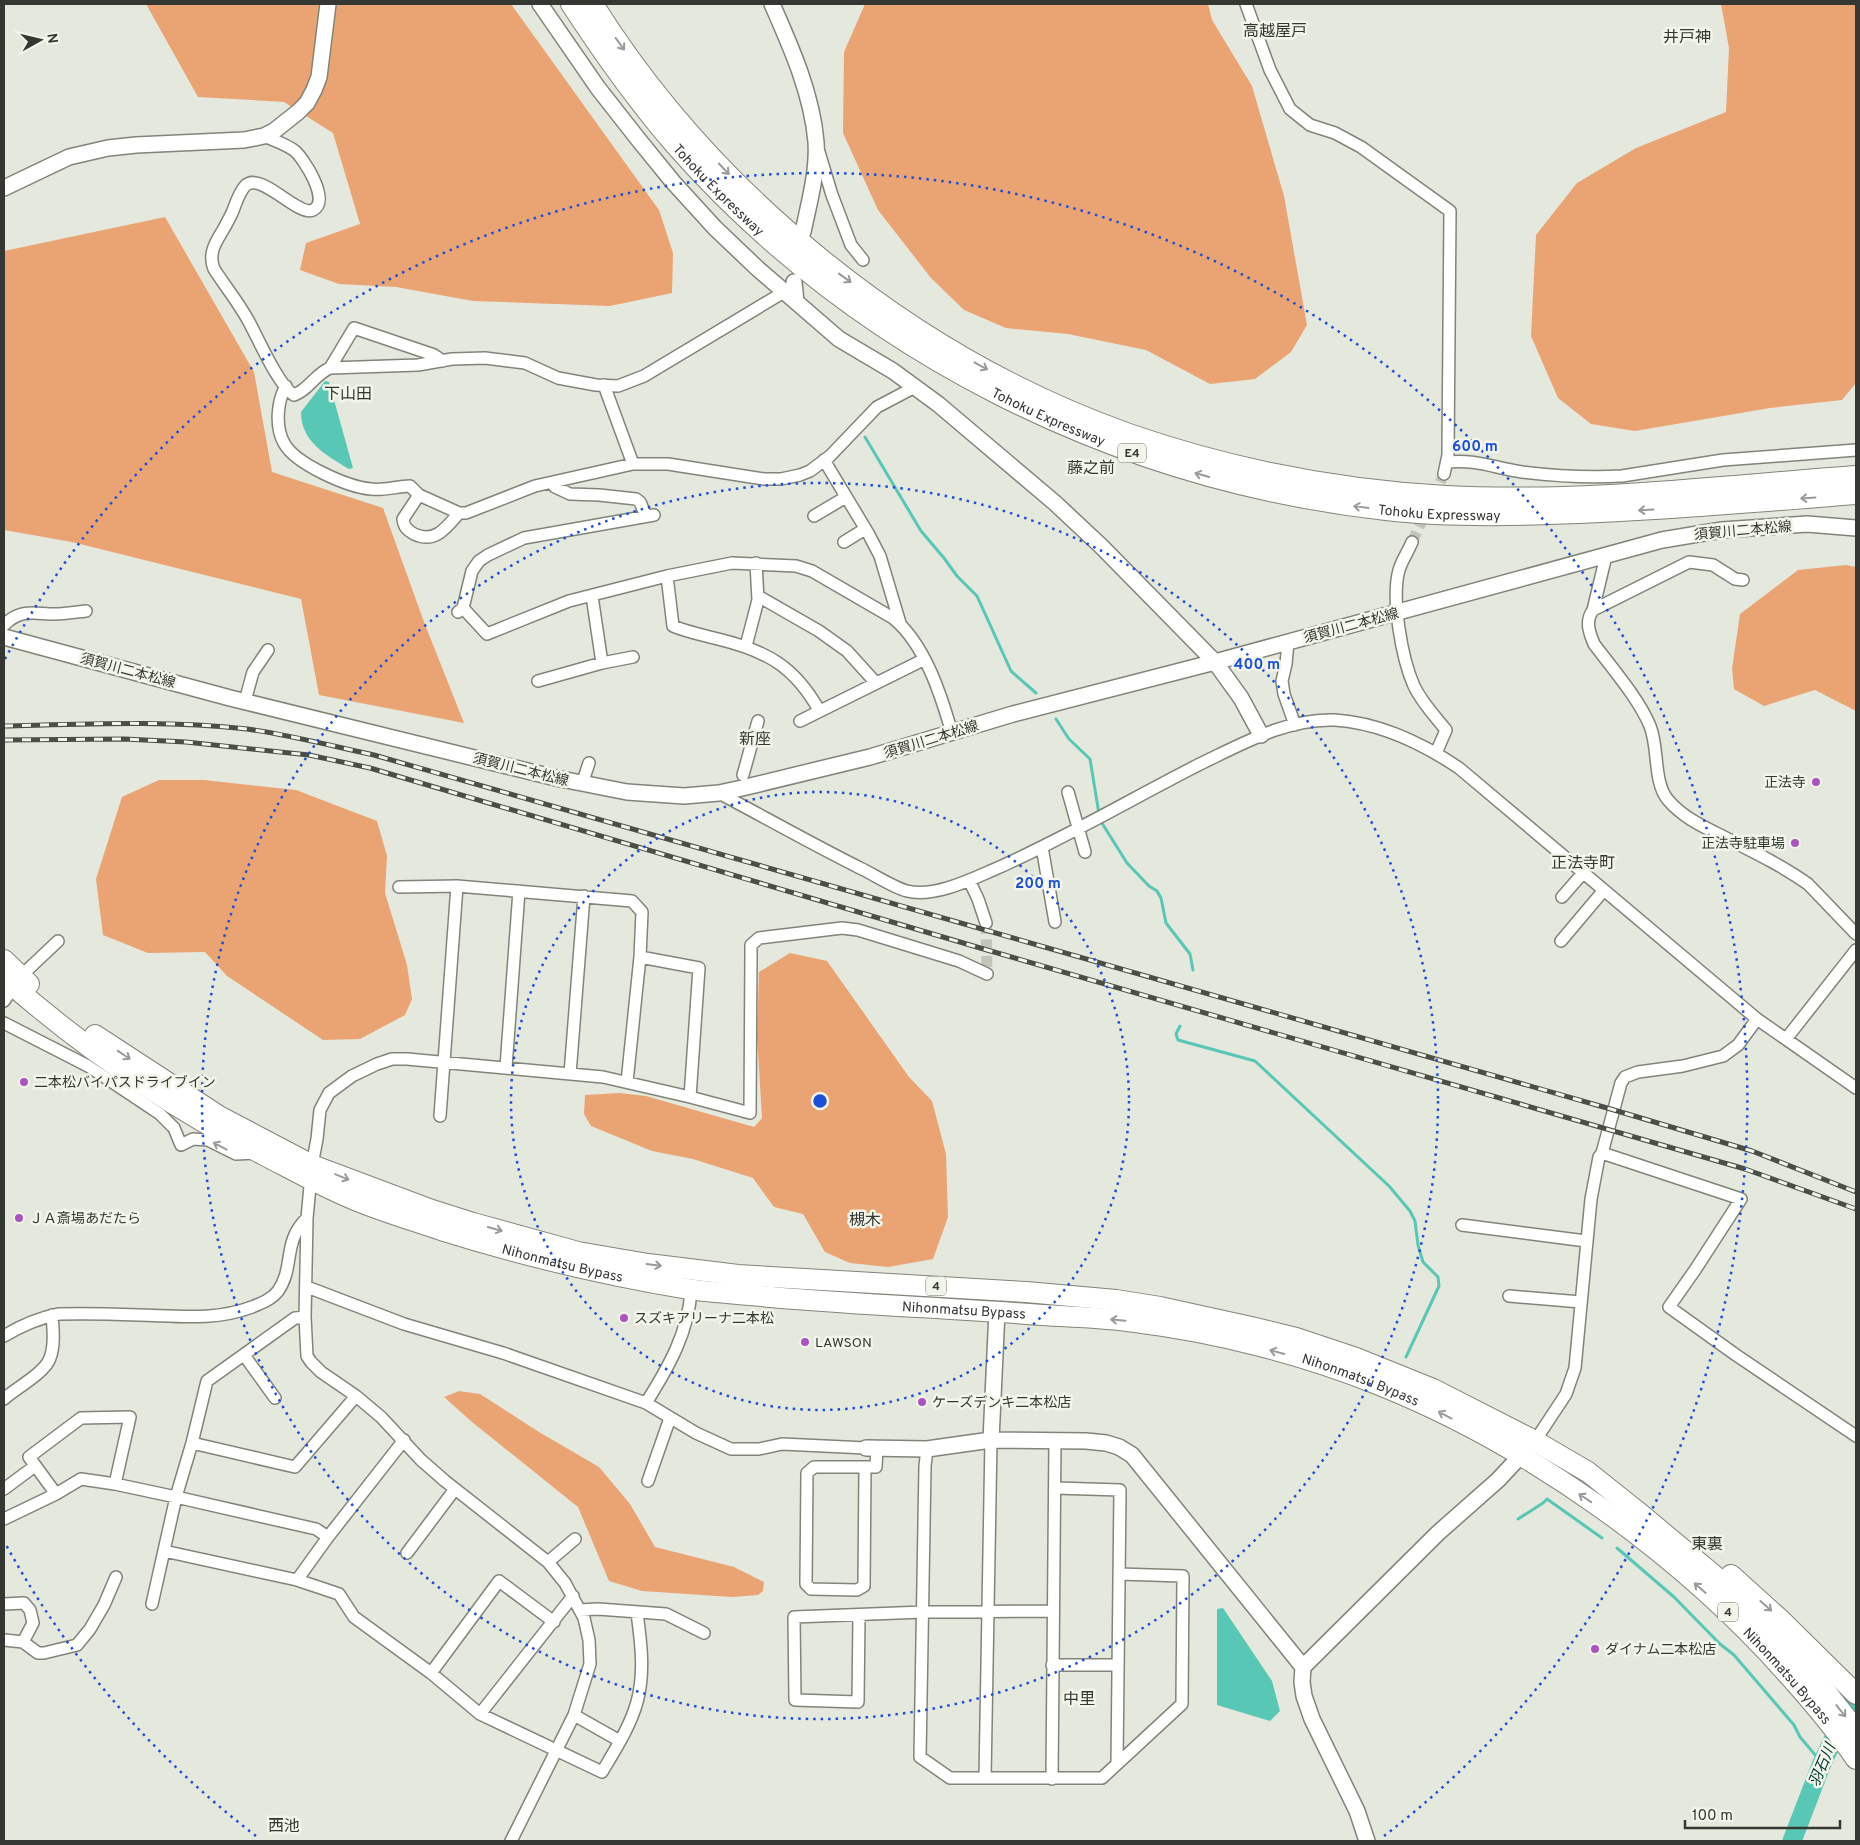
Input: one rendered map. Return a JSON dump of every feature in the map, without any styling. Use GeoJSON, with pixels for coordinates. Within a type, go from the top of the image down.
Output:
{"type":"FeatureCollection","features":[{"type":"Feature","properties":{"kind":"highway","name":"Tohoku Expressway"},"geometry":{"type":"LineString","coordinates":[[571,4],[630,89],[676,146],[729,201],[788,255],[873,320],[932,359],[990,392],[1120,449],[1232,483],[1304,498],[1388,511],[1512,515],[1587,513],[1856,494]]}},
{"type":"Feature","properties":{"kind":"highway","name":"Tohoku Expressway"},"geometry":{"type":"LineString","coordinates":[[593,4],[646,80],[693,136],[751,197],[790,234],[884,306],[940,343],[1054,403],[1127,433],[1237,465],[1306,480],[1389,491],[1446,496],[1512,498],[1588,495],[1856,476]]}},
{"type":"Feature","properties":{"kind":"highway","name":"Nihonmatsu Bypass"},"geometry":{"type":"LineString","coordinates":[[4,960],[10,985],[41,1011],[159,1096],[225,1136],[259,1153],[311,1172],[368,1187],[473,1223],[578,1252],[648,1264],[738,1275],[1079,1296],[1160,1307],[1251,1326],[1296,1338],[1356,1358],[1424,1386],[1535,1441],[1588,1472],[1716,1577],[1823,1701],[1854,1746]]}},
{"type":"Feature","properties":{"kind":"highway","name":"Nihonmatsu Bypass"},"geometry":{"type":"LineString","coordinates":[[10,985],[82,1026],[219,1116],[358,1201],[498,1248],[691,1290],[847,1304],[997,1311],[1133,1321],[1237,1341],[1294,1356],[1376,1384],[1490,1439],[1549,1473],[1600,1508],[1670,1561],[1823,1701]]}},
{"type":"Feature","properties":{"kind":"highway"},"geometry":{"type":"LineString","coordinates":[[1588,1472],[1620,1491],[1716,1562],[1782,1621],[1856,1694]]}},
{"type":"Feature","properties":{"kind":"street"},"geometry":{"type":"LineString","coordinates":[[4,188],[69,156],[108,148],[136,145],[235,140],[264,136],[282,126],[307,103],[319,77],[328,4]]}},
{"type":"Feature","properties":{"kind":"street"},"geometry":{"type":"LineString","coordinates":[[540,4],[598,88],[673,182],[715,228],[789,287],[796,302],[839,339],[893,371],[938,404],[1055,503],[1102,547],[1215,662],[1241,698],[1261,735]]}},
{"type":"Feature","properties":{"kind":"street"},"geometry":{"type":"LineString","coordinates":[[772,4],[809,102],[816,143],[832,195],[851,245],[864,260]]}},
{"type":"Feature","properties":{"kind":"street"},"geometry":{"type":"LineString","coordinates":[[1246,4],[1270,70],[1290,109],[1310,125],[1335,134],[1361,147],[1450,211],[1447,462],[1444,474]]}},
{"type":"Feature","properties":{"kind":"street"},"geometry":{"type":"LineString","coordinates":[[264,136],[292,149],[303,158],[314,178],[319,198],[318,205],[313,210],[306,211],[282,196],[257,183],[251,182],[246,185],[240,194],[232,214],[211,253],[211,262],[292,394],[296,395],[305,389],[320,373],[330,368],[418,365],[485,358],[525,363],[558,378],[618,386],[644,376],[789,287]]}},
{"type":"Feature","properties":{"kind":"street"},"geometry":{"type":"LineString","coordinates":[[802,232],[810,197],[816,143]]}},
{"type":"Feature","properties":{"kind":"street"},"geometry":{"type":"LineString","coordinates":[[330,368],[354,328],[434,355],[443,361]]}},
{"type":"Feature","properties":{"kind":"street"},"geometry":{"type":"LineString","coordinates":[[604,385],[633,464]]}},
{"type":"Feature","properties":{"kind":"street"},"geometry":{"type":"LineString","coordinates":[[286,386],[281,394],[278,410],[279,428],[283,442],[291,452],[316,468],[372,490],[410,486],[419,495],[459,513],[466,513],[524,489],[633,464],[668,464],[781,479],[805,473],[830,456],[877,408],[914,387]]}},
{"type":"Feature","properties":{"kind":"street"},"geometry":{"type":"LineString","coordinates":[[1447,462],[1479,462],[1520,472],[1606,477],[1723,460],[1856,450]]}},
{"type":"Feature","properties":{"kind":"street"},"geometry":{"type":"LineString","coordinates":[[824,460],[880,556],[900,624]]}},
{"type":"Feature","properties":{"kind":"street"},"geometry":{"type":"LineString","coordinates":[[552,483],[555,487],[570,494],[636,499],[650,516],[524,538],[479,561],[472,571],[461,610],[487,634],[553,607],[668,576],[732,563],[796,566],[812,571],[893,618],[900,624],[912,639],[924,660],[942,700],[952,733]]}},
{"type":"Feature","properties":{"kind":"street"},"geometry":{"type":"LineString","coordinates":[[419,495],[403,519],[404,526],[410,532],[420,536],[431,537],[438,535],[459,513]]}},
{"type":"Feature","properties":{"kind":"street"},"geometry":{"type":"LineString","coordinates":[[814,516],[846,497]]}},
{"type":"Feature","properties":{"kind":"street","name":"須賀川二本松線"},"geometry":{"type":"LineString","coordinates":[[4,638],[245,701],[582,784],[627,792],[684,796],[719,793],[870,757],[1013,714],[1398,613],[1662,540],[1722,530],[1807,524],[1856,528]]}},
{"type":"Feature","properties":{"kind":"street"},"geometry":{"type":"LineString","coordinates":[[844,542],[865,528]]}},
{"type":"Feature","properties":{"kind":"street"},"geometry":{"type":"LineString","coordinates":[[1412,542],[1399,570],[1396,587],[1398,613],[1405,654],[1414,686],[1424,704],[1446,730],[1436,753]]}},
{"type":"Feature","properties":{"kind":"street"},"geometry":{"type":"LineString","coordinates":[[1593,610],[1606,556]]}},
{"type":"Feature","properties":{"kind":"street"},"geometry":{"type":"LineString","coordinates":[[1743,580],[1735,579],[1713,565],[1689,562],[1593,610],[1588,616],[1589,632],[1594,644],[1642,710],[1650,725],[1654,738],[1660,782],[1666,798],[1676,809],[1693,822],[1767,858],[1803,881],[1856,934]]}},
{"type":"Feature","properties":{"kind":"street"},"geometry":{"type":"LineString","coordinates":[[746,646],[758,600],[756,564]]}},
{"type":"Feature","properties":{"kind":"street"},"geometry":{"type":"LineString","coordinates":[[668,576],[673,626],[746,646],[767,656],[795,675],[812,697],[819,710]]}},
{"type":"Feature","properties":{"kind":"street"},"geometry":{"type":"LineString","coordinates":[[592,596],[602,663]]}},
{"type":"Feature","properties":{"kind":"street"},"geometry":{"type":"LineString","coordinates":[[758,596],[819,631],[847,651],[876,683]]}},
{"type":"Feature","properties":{"kind":"street"},"geometry":{"type":"LineString","coordinates":[[4,625],[20,614],[57,614],[86,611]]}},
{"type":"Feature","properties":{"kind":"street"},"geometry":{"type":"LineString","coordinates":[[1288,642],[1282,681],[1284,694],[1295,725]]}},
{"type":"Feature","properties":{"kind":"street"},"geometry":{"type":"LineString","coordinates":[[245,701],[253,672],[268,650]]}},
{"type":"Feature","properties":{"kind":"street"},"geometry":{"type":"LineString","coordinates":[[538,681],[602,663],[634,657]]}},
{"type":"Feature","properties":{"kind":"street"},"geometry":{"type":"LineString","coordinates":[[800,721],[924,660]]}},
{"type":"Feature","properties":{"kind":"street"},"geometry":{"type":"LineString","coordinates":[[719,793],[819,847],[907,891],[930,893],[970,880],[1042,847],[1155,787],[1261,735],[1306,722],[1335,720],[1372,726],[1402,736],[1436,753],[1459,768],[1757,1019],[1856,1088]]}},
{"type":"Feature","properties":{"kind":"street"},"geometry":{"type":"LineString","coordinates":[[744,774],[758,721]]}},
{"type":"Feature","properties":{"kind":"street"},"geometry":{"type":"LineString","coordinates":[[582,784],[590,763]]}},
{"type":"Feature","properties":{"kind":"street"},"geometry":{"type":"LineString","coordinates":[[1068,792],[1085,852]]}},
{"type":"Feature","properties":{"kind":"street"},"geometry":{"type":"LineString","coordinates":[[1042,847],[1054,922]]}},
{"type":"Feature","properties":{"kind":"street"},"geometry":{"type":"LineString","coordinates":[[1562,898],[1583,873]]}},
{"type":"Feature","properties":{"kind":"street"},"geometry":{"type":"LineString","coordinates":[[970,880],[986,924]]}},
{"type":"Feature","properties":{"kind":"street"},"geometry":{"type":"LineString","coordinates":[[399,887],[457,886],[632,900],[642,912],[640,957],[628,1082]]}},
{"type":"Feature","properties":{"kind":"street"},"geometry":{"type":"LineString","coordinates":[[440,1116],[457,886]]}},
{"type":"Feature","properties":{"kind":"street"},"geometry":{"type":"LineString","coordinates":[[1561,941],[1604,890]]}},
{"type":"Feature","properties":{"kind":"street"},"geometry":{"type":"LineString","coordinates":[[506,1067],[519,891]]}},
{"type":"Feature","properties":{"kind":"street"},"geometry":{"type":"LineString","coordinates":[[570,1074],[584,896]]}},
{"type":"Feature","properties":{"kind":"street"},"geometry":{"type":"LineString","coordinates":[[511,1841],[574,1715],[590,1664],[589,1640],[584,1618],[566,1583],[548,1562],[421,1460],[381,1417],[356,1396],[321,1372],[310,1362],[307,1356],[305,1317],[307,1218],[311,1172],[320,1110],[329,1093],[352,1076],[392,1059],[506,1067],[603,1077],[750,1113],[751,945],[759,938],[842,928],[858,930],[959,962],[988,974]]}},
{"type":"Feature","properties":{"kind":"street"},"geometry":{"type":"LineString","coordinates":[[10,985],[58,941]]}},
{"type":"Feature","properties":{"kind":"street"},"geometry":{"type":"LineString","coordinates":[[1786,1039],[1856,950]]}},
{"type":"Feature","properties":{"kind":"street"},"geometry":{"type":"LineString","coordinates":[[640,957],[699,968],[690,1097]]}},
{"type":"Feature","properties":{"kind":"street"},"geometry":{"type":"LineString","coordinates":[[1367,1841],[1357,1812],[1312,1719],[1304,1696],[1302,1682],[1303,1667],[1438,1533],[1521,1457],[1535,1441],[1566,1394],[1573,1378],[1577,1357],[1591,1199],[1599,1158],[1621,1083],[1625,1077],[1638,1072],[1684,1066],[1723,1056],[1738,1045],[1757,1019]]}},
{"type":"Feature","properties":{"kind":"street"},"geometry":{"type":"LineString","coordinates":[[4,1023],[88,1066],[152,1109],[174,1128],[181,1145],[193,1139],[208,1140],[236,1154],[259,1153]]}},
{"type":"Feature","properties":{"kind":"street"},"geometry":{"type":"LineString","coordinates":[[1602,1153],[1741,1199],[1669,1307],[1856,1436]]}},
{"type":"Feature","properties":{"kind":"street"},"geometry":{"type":"LineString","coordinates":[[4,1336],[20,1326],[52,1315],[83,1313],[208,1317],[237,1313],[267,1301],[278,1291],[287,1267],[295,1232],[307,1218]]}},
{"type":"Feature","properties":{"kind":"street"},"geometry":{"type":"LineString","coordinates":[[1462,1225],[1586,1240]]}},
{"type":"Feature","properties":{"kind":"street"},"geometry":{"type":"LineString","coordinates":[[306,1287],[404,1324],[503,1353],[646,1403],[696,1433],[731,1449],[759,1449],[782,1444],[927,1449],[991,1440],[1055,1440],[1106,1443],[1119,1447],[1132,1455],[1303,1667]]}},
{"type":"Feature","properties":{"kind":"street"},"geometry":{"type":"LineString","coordinates":[[646,1403],[670,1365],[691,1305],[691,1290]]}},
{"type":"Feature","properties":{"kind":"street"},"geometry":{"type":"LineString","coordinates":[[1509,1296],[1581,1302]]}},
{"type":"Feature","properties":{"kind":"street"},"geometry":{"type":"LineString","coordinates":[[985,1778],[991,1440],[997,1311]]}},
{"type":"Feature","properties":{"kind":"street"},"geometry":{"type":"LineString","coordinates":[[4,1399],[47,1364],[53,1342],[52,1315]]}},
{"type":"Feature","properties":{"kind":"street"},"geometry":{"type":"LineString","coordinates":[[152,1604],[176,1496],[192,1443],[207,1381],[295,1318],[305,1317]]}},
{"type":"Feature","properties":{"kind":"street"},"geometry":{"type":"LineString","coordinates":[[244,1356],[275,1398]]}},
{"type":"Feature","properties":{"kind":"street"},"geometry":{"type":"LineString","coordinates":[[192,1443],[295,1467],[356,1396]]}},
{"type":"Feature","properties":{"kind":"street"},"geometry":{"type":"LineString","coordinates":[[56,1494],[29,1457],[81,1418],[130,1417],[115,1484]]}},
{"type":"Feature","properties":{"kind":"street"},"geometry":{"type":"LineString","coordinates":[[648,1481],[670,1418]]}},
{"type":"Feature","properties":{"kind":"street"},"geometry":{"type":"LineString","coordinates":[[297,1580],[328,1536],[404,1440]]}},
{"type":"Feature","properties":{"kind":"street"},"geometry":{"type":"LineString","coordinates":[[1052,1778],[1055,1440]]}},
{"type":"Feature","properties":{"kind":"street"},"geometry":{"type":"LineString","coordinates":[[865,1467],[864,1586],[857,1590],[811,1589],[806,1584],[807,1473],[814,1467],[865,1467],[876,1467],[872,1448]]}},
{"type":"Feature","properties":{"kind":"street"},"geometry":{"type":"LineString","coordinates":[[927,1449],[925,1466],[920,1757],[950,1778],[1102,1778],[1182,1704],[1183,1576],[1119,1574]]}},
{"type":"Feature","properties":{"kind":"street"},"geometry":{"type":"LineString","coordinates":[[4,1489],[35,1466]]}},
{"type":"Feature","properties":{"kind":"street"},"geometry":{"type":"LineString","coordinates":[[4,1519],[56,1494],[81,1479],[176,1496],[316,1529],[328,1536]]}},
{"type":"Feature","properties":{"kind":"street"},"geometry":{"type":"LineString","coordinates":[[1055,1488],[1120,1490],[1117,1764]]}},
{"type":"Feature","properties":{"kind":"street"},"geometry":{"type":"LineString","coordinates":[[407,1553],[455,1489]]}},
{"type":"Feature","properties":{"kind":"street"},"geometry":{"type":"LineString","coordinates":[[548,1562],[574,1539]]}},
{"type":"Feature","properties":{"kind":"street"},"geometry":{"type":"LineString","coordinates":[[164,1551],[297,1580],[339,1594],[354,1617],[431,1672],[480,1714],[602,1772],[620,1741],[637,1702],[642,1646],[637,1613]]}},
{"type":"Feature","properties":{"kind":"street"},"geometry":{"type":"LineString","coordinates":[[4,1640],[23,1642],[38,1653],[77,1644],[90,1629],[104,1606],[116,1577]]}},
{"type":"Feature","properties":{"kind":"street"},"geometry":{"type":"LineString","coordinates":[[431,1672],[500,1581],[554,1622]]}},
{"type":"Feature","properties":{"kind":"street"},"geometry":{"type":"LineString","coordinates":[[480,1714],[573,1596]]}},
{"type":"Feature","properties":{"kind":"street"},"geometry":{"type":"LineString","coordinates":[[4,1604],[24,1603],[30,1610],[33,1623],[23,1642]]}},
{"type":"Feature","properties":{"kind":"street"},"geometry":{"type":"LineString","coordinates":[[580,1610],[598,1609],[666,1614],[704,1634]]}},
{"type":"Feature","properties":{"kind":"street"},"geometry":{"type":"LineString","coordinates":[[859,1615],[858,1702],[795,1700],[794,1617],[923,1612],[1053,1611]]}},
{"type":"Feature","properties":{"kind":"street"},"geometry":{"type":"LineString","coordinates":[[1052,1666],[1117,1664]]}},
{"type":"Feature","properties":{"kind":"street"},"geometry":{"type":"LineString","coordinates":[[574,1715],[620,1741]]}},
{"type":"Feature","properties":{"kind":"shaded area"},"geometry":{"type":"Polygon","coordinates":[[[146,4],[511,4],[659,210],[673,253],[672,293],[610,306],[473,301],[396,287],[339,284],[300,270],[306,243],[360,224],[333,133],[284,102],[198,97],[146,4]]]}},
{"type":"Feature","properties":{"kind":"shaded area"},"geometry":{"type":"Polygon","coordinates":[[[865,4],[1208,4],[1212,20],[1252,86],[1284,196],[1307,325],[1291,352],[1255,379],[1210,384],[1146,350],[1068,334],[1006,328],[964,310],[931,278],[878,210],[843,133],[844,52],[865,4]]]}},
{"type":"Feature","properties":{"kind":"shaded area"},"geometry":{"type":"Polygon","coordinates":[[[1721,4],[1856,4],[1856,383],[1842,400],[1770,408],[1635,431],[1591,424],[1558,398],[1531,336],[1536,235],[1577,183],[1636,148],[1726,112],[1729,48],[1721,4]]]}},
{"type":"Feature","properties":{"kind":"shaded area"},"geometry":{"type":"Polygon","coordinates":[[[165,217],[254,372],[272,472],[383,508],[424,622],[464,723],[319,695],[301,599],[72,542],[4,530],[4,251],[165,217]]]}},
{"type":"Feature","properties":{"kind":"shaded area"},"geometry":{"type":"Polygon","coordinates":[[[1846,565],[1856,567],[1856,711],[1815,690],[1764,706],[1734,689],[1732,669],[1740,614],[1798,570],[1846,565]]]}},
{"type":"Feature","properties":{"kind":"shaded area"},"geometry":{"type":"Polygon","coordinates":[[[159,780],[204,780],[296,790],[377,821],[387,856],[385,893],[407,965],[412,999],[405,1015],[360,1039],[323,1040],[227,976],[205,952],[148,953],[103,935],[96,879],[122,797],[159,780]]]}},
{"type":"Feature","properties":{"kind":"shaded area"},"geometry":{"type":"Polygon","coordinates":[[[790,953],[827,961],[909,1077],[932,1101],[946,1154],[948,1217],[933,1259],[888,1267],[850,1263],[825,1252],[803,1214],[774,1207],[753,1178],[693,1159],[652,1151],[591,1126],[584,1114],[585,1095],[619,1093],[646,1096],[754,1127],[762,1118],[757,1036],[759,972],[790,953]]]}},
{"type":"Feature","properties":{"kind":"shaded area"},"geometry":{"type":"Polygon","coordinates":[[[459,1391],[480,1394],[539,1432],[599,1467],[630,1504],[655,1547],[734,1567],[764,1582],[763,1591],[758,1595],[732,1597],[642,1591],[609,1581],[578,1507],[472,1422],[444,1397],[459,1391]]]}},
{"type":"Feature","properties":{"kind":"water"},"geometry":{"type":"Polygon","coordinates":[[[325,381],[329,382],[353,468],[349,469],[324,453],[310,440],[305,432],[301,412],[325,381]]]}},
{"type":"Feature","properties":{"kind":"water"},"geometry":{"type":"Polygon","coordinates":[[[1223,1608],[1272,1681],[1280,1711],[1270,1721],[1217,1705],[1217,1609],[1223,1608]]]}},
{"type":"Feature","properties":{"kind":"waterway"},"geometry":{"type":"LineString","coordinates":[[865,437],[921,531],[957,576],[977,596],[1011,671],[1036,693]]}},
{"type":"Feature","properties":{"kind":"waterway"},"geometry":{"type":"LineString","coordinates":[[1056,719],[1069,739],[1090,759],[1100,820],[1127,863],[1149,886],[1157,891],[1161,898],[1166,923],[1190,954],[1193,970]]}},
{"type":"Feature","properties":{"kind":"waterway"},"geometry":{"type":"LineString","coordinates":[[1180,1026],[1176,1034],[1178,1040],[1255,1061],[1389,1186],[1410,1211],[1415,1221],[1418,1245],[1423,1262],[1438,1277],[1439,1286],[1406,1357]]}},
{"type":"Feature","properties":{"kind":"waterway"},"geometry":{"type":"LineString","coordinates":[[1518,1519],[1547,1499],[1602,1538]]}},
{"type":"Feature","properties":{"kind":"waterway"},"geometry":{"type":"LineString","coordinates":[[1617,1548],[1674,1597],[1720,1644],[1734,1655],[1794,1725],[1800,1737],[1822,1763]]}},
{"type":"Feature","properties":{"kind":"waterway","name":"羽石川"},"geometry":{"type":"LineString","coordinates":[[1792,1841],[1822,1763],[1856,1692]]}},
{"type":"Feature","properties":{"kind":"tunnel"},"geometry":{"type":"LineString","coordinates":[[1412,542],[1444,474]]}},
{"type":"Feature","properties":{"kind":"tunnel"},"geometry":{"type":"LineString","coordinates":[[986,923],[987,968]]}},
{"type":"Feature","properties":{"kind":"railway"},"geometry":{"type":"LineString","coordinates":[[4,726],[126,723],[217,726],[279,734],[374,755],[1614,1110],[1752,1151],[1856,1192]]}},
{"type":"Feature","properties":{"kind":"railway"},"geometry":{"type":"LineString","coordinates":[[4,740],[124,739],[186,742],[309,755],[370,768],[987,950],[1745,1169],[1856,1209]]}},
{"type":"Feature","properties":{"kind":"place","name":"正法寺"},"geometry":{"type":"Point","coordinates":[1816,782]}},
{"type":"Feature","properties":{"kind":"place","name":"正法寺駐車場"},"geometry":{"type":"Point","coordinates":[1795,843]}},
{"type":"Feature","properties":{"kind":"place","name":"二本松バイパスドライブイン"},"geometry":{"type":"Point","coordinates":[24,1082]}},
{"type":"Feature","properties":{"kind":"place","name":"ＪＡ斎場あだたら"},"geometry":{"type":"Point","coordinates":[19,1218]}},
{"type":"Feature","properties":{"kind":"place","name":"スズキアリーナ二本松"},"geometry":{"type":"Point","coordinates":[624,1318]}},
{"type":"Feature","properties":{"kind":"place","name":"LAWSON"},"geometry":{"type":"Point","coordinates":[805,1342]}},
{"type":"Feature","properties":{"kind":"place","name":"ケーズデンキ二本松店"},"geometry":{"type":"Point","coordinates":[922,1402]}},
{"type":"Feature","properties":{"kind":"place","name":"ダイナム二本松店"},"geometry":{"type":"Point","coordinates":[1595,1649]}},
{"type":"Feature","properties":{"kind":"district","name":"高越屋戸"},"geometry":{"type":"Point","coordinates":[1275,30]}},
{"type":"Feature","properties":{"kind":"district","name":"井戸神"},"geometry":{"type":"Point","coordinates":[1687,36]}},
{"type":"Feature","properties":{"kind":"district","name":"下山田"},"geometry":{"type":"Point","coordinates":[348,393]}},
{"type":"Feature","properties":{"kind":"district","name":"藤之前"},"geometry":{"type":"Point","coordinates":[1091,467]}},
{"type":"Feature","properties":{"kind":"district","name":"新座"},"geometry":{"type":"Point","coordinates":[755,738]}},
{"type":"Feature","properties":{"kind":"district","name":"正法寺町"},"geometry":{"type":"Point","coordinates":[1583,862]}},
{"type":"Feature","properties":{"kind":"district","name":"槻木"},"geometry":{"type":"Point","coordinates":[865,1219]}},
{"type":"Feature","properties":{"kind":"district","name":"東裏"},"geometry":{"type":"Point","coordinates":[1707,1543]}},
{"type":"Feature","properties":{"kind":"district","name":"中里"},"geometry":{"type":"Point","coordinates":[1079,1698]}},
{"type":"Feature","properties":{"kind":"district","name":"西池"},"geometry":{"type":"Point","coordinates":[284,1825]}}]}
